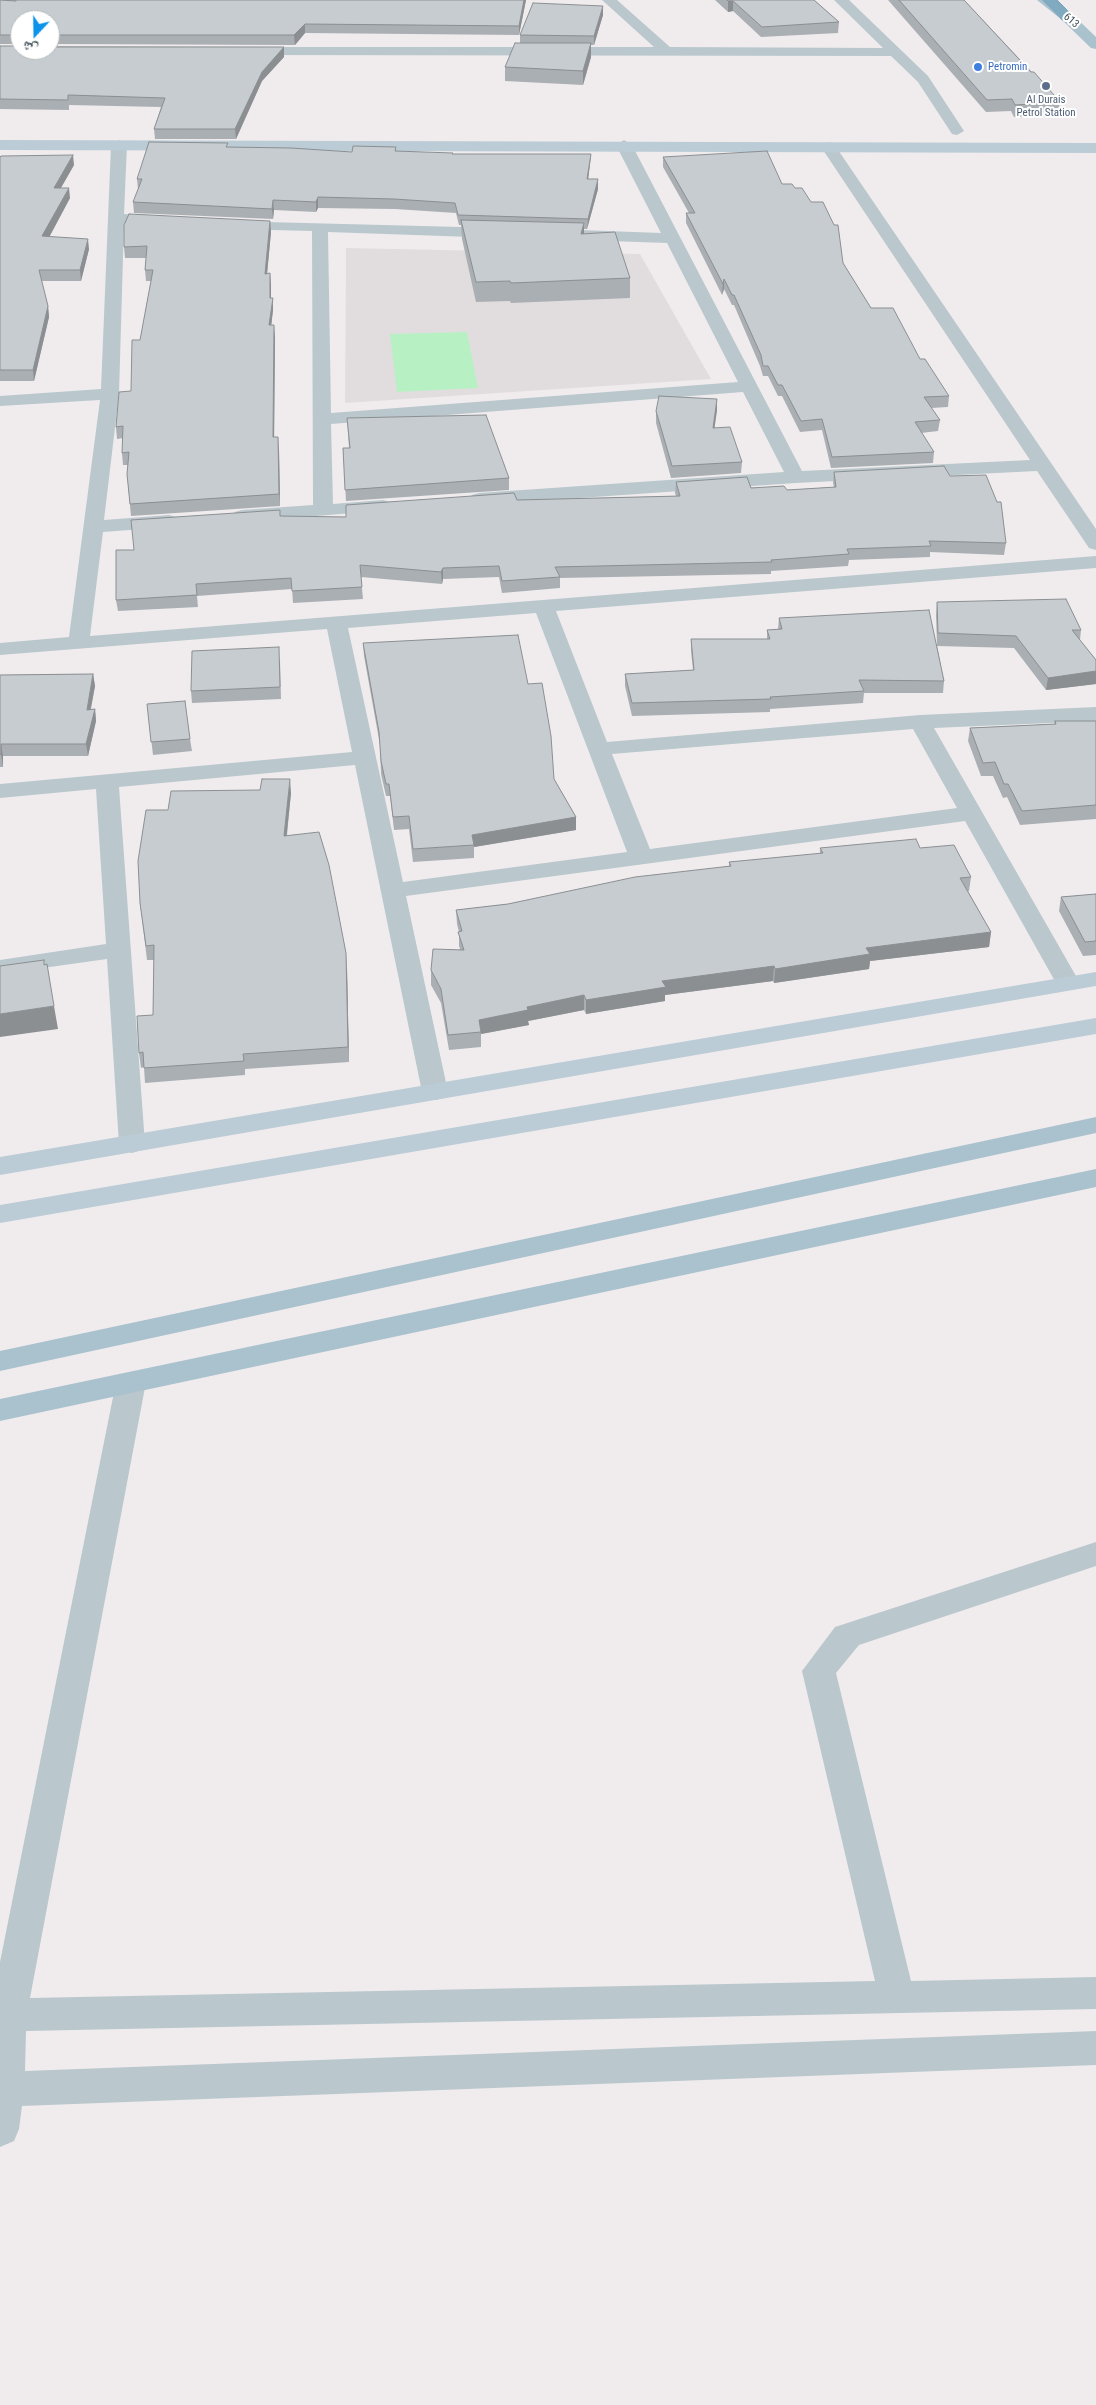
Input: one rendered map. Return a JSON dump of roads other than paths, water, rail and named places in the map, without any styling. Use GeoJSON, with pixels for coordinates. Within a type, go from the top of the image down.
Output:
{"type":"FeatureCollection","features":[{"type":"Feature","properties":{"kind":"highway"},"geometry":{"type":"LineString","coordinates":[[1050,0],[1067,16]]}},
{"type":"Feature","properties":{"kind":"main road","name":"613"},"geometry":{"type":"LineString","coordinates":[[1044,0],[1067,16],[1096,45]]}},
{"type":"Feature","properties":{"kind":"main road"},"geometry":{"type":"LineString","coordinates":[[0,1361],[1096,1125]]}},
{"type":"Feature","properties":{"kind":"main road"},"geometry":{"type":"LineString","coordinates":[[0,1410],[1096,1178]]}},
{"type":"Feature","properties":{"kind":"street"},"geometry":{"type":"LineString","coordinates":[[609,0],[667,52]]}},
{"type":"Feature","properties":{"kind":"street"},"geometry":{"type":"LineString","coordinates":[[841,0],[922,79],[957,131]]}},
{"type":"Feature","properties":{"kind":"street"},"geometry":{"type":"LineString","coordinates":[[229,51],[896,52]]}},
{"type":"Feature","properties":{"kind":"street"},"geometry":{"type":"LineString","coordinates":[[937,131],[976,131]]}},
{"type":"Feature","properties":{"kind":"street"},"geometry":{"type":"LineString","coordinates":[[0,145],[624,145],[1096,148]]}},
{"type":"Feature","properties":{"kind":"street"},"geometry":{"type":"LineString","coordinates":[[79,643],[110,394],[119,145]]}},
{"type":"Feature","properties":{"kind":"street"},"geometry":{"type":"LineString","coordinates":[[624,145],[796,477]]}},
{"type":"Feature","properties":{"kind":"street"},"geometry":{"type":"LineString","coordinates":[[828,147],[1096,544]]}},
{"type":"Feature","properties":{"kind":"street"},"geometry":{"type":"LineString","coordinates":[[116,218],[184,221]]}},
{"type":"Feature","properties":{"kind":"street"},"geometry":{"type":"LineString","coordinates":[[213,223],[516,233]]}},
{"type":"Feature","properties":{"kind":"street"},"geometry":{"type":"LineString","coordinates":[[320,228],[323,510]]}},
{"type":"Feature","properties":{"kind":"street"},"geometry":{"type":"LineString","coordinates":[[564,235],[672,238]]}},
{"type":"Feature","properties":{"kind":"street"},"geometry":{"type":"LineString","coordinates":[[322,419],[749,386]]}},
{"type":"Feature","properties":{"kind":"street"},"geometry":{"type":"LineString","coordinates":[[0,401],[110,394]]}},
{"type":"Feature","properties":{"kind":"street"},"geometry":{"type":"LineString","coordinates":[[461,500],[796,477],[1043,465]]}},
{"type":"Feature","properties":{"kind":"street"},"geometry":{"type":"LineString","coordinates":[[227,517],[402,505]]}},
{"type":"Feature","properties":{"kind":"street"},"geometry":{"type":"LineString","coordinates":[[93,527],[189,520]]}},
{"type":"Feature","properties":{"kind":"street"},"geometry":{"type":"LineString","coordinates":[[0,649],[1096,562]]}},
{"type":"Feature","properties":{"kind":"street"},"geometry":{"type":"LineString","coordinates":[[544,606],[641,857]]}},
{"type":"Feature","properties":{"kind":"street"},"geometry":{"type":"LineString","coordinates":[[336,622],[434,1092]]}},
{"type":"Feature","properties":{"kind":"street"},"geometry":{"type":"LineString","coordinates":[[598,749],[920,722],[1096,714]]}},
{"type":"Feature","properties":{"kind":"street"},"geometry":{"type":"LineString","coordinates":[[920,722],[1068,983]]}},
{"type":"Feature","properties":{"kind":"street"},"geometry":{"type":"LineString","coordinates":[[0,791],[107,783],[364,758]]}},
{"type":"Feature","properties":{"kind":"street"},"geometry":{"type":"LineString","coordinates":[[107,783],[132,1144]]}},
{"type":"Feature","properties":{"kind":"street"},"geometry":{"type":"LineString","coordinates":[[391,891],[972,814]]}},
{"type":"Feature","properties":{"kind":"street"},"geometry":{"type":"LineString","coordinates":[[0,966],[118,950]]}},
{"type":"Feature","properties":{"kind":"street"},"geometry":{"type":"LineString","coordinates":[[0,1166],[1096,979]]}},
{"type":"Feature","properties":{"kind":"street"},"geometry":{"type":"LineString","coordinates":[[0,1214],[1096,1026]]}},
{"type":"Feature","properties":{"kind":"street"},"geometry":{"type":"LineString","coordinates":[[0,2129],[5,2089],[8,2015],[131,1382]]}},
{"type":"Feature","properties":{"kind":"street"},"geometry":{"type":"LineString","coordinates":[[897,1997],[819,1672],[847,1636],[1096,1554]]}},
{"type":"Feature","properties":{"kind":"street"},"geometry":{"type":"LineString","coordinates":[[8,2015],[1096,1993]]}},
{"type":"Feature","properties":{"kind":"street"},"geometry":{"type":"LineString","coordinates":[[5,2089],[1096,2048]]}},
{"type":"Feature","properties":{"kind":"place","name":"Petromin"},"geometry":{"type":"Point","coordinates":[978,67]}},
{"type":"Feature","properties":{"kind":"place","name":"Al Durais Petrol Station"},"geometry":{"type":"Point","coordinates":[1046,86]}}]}
